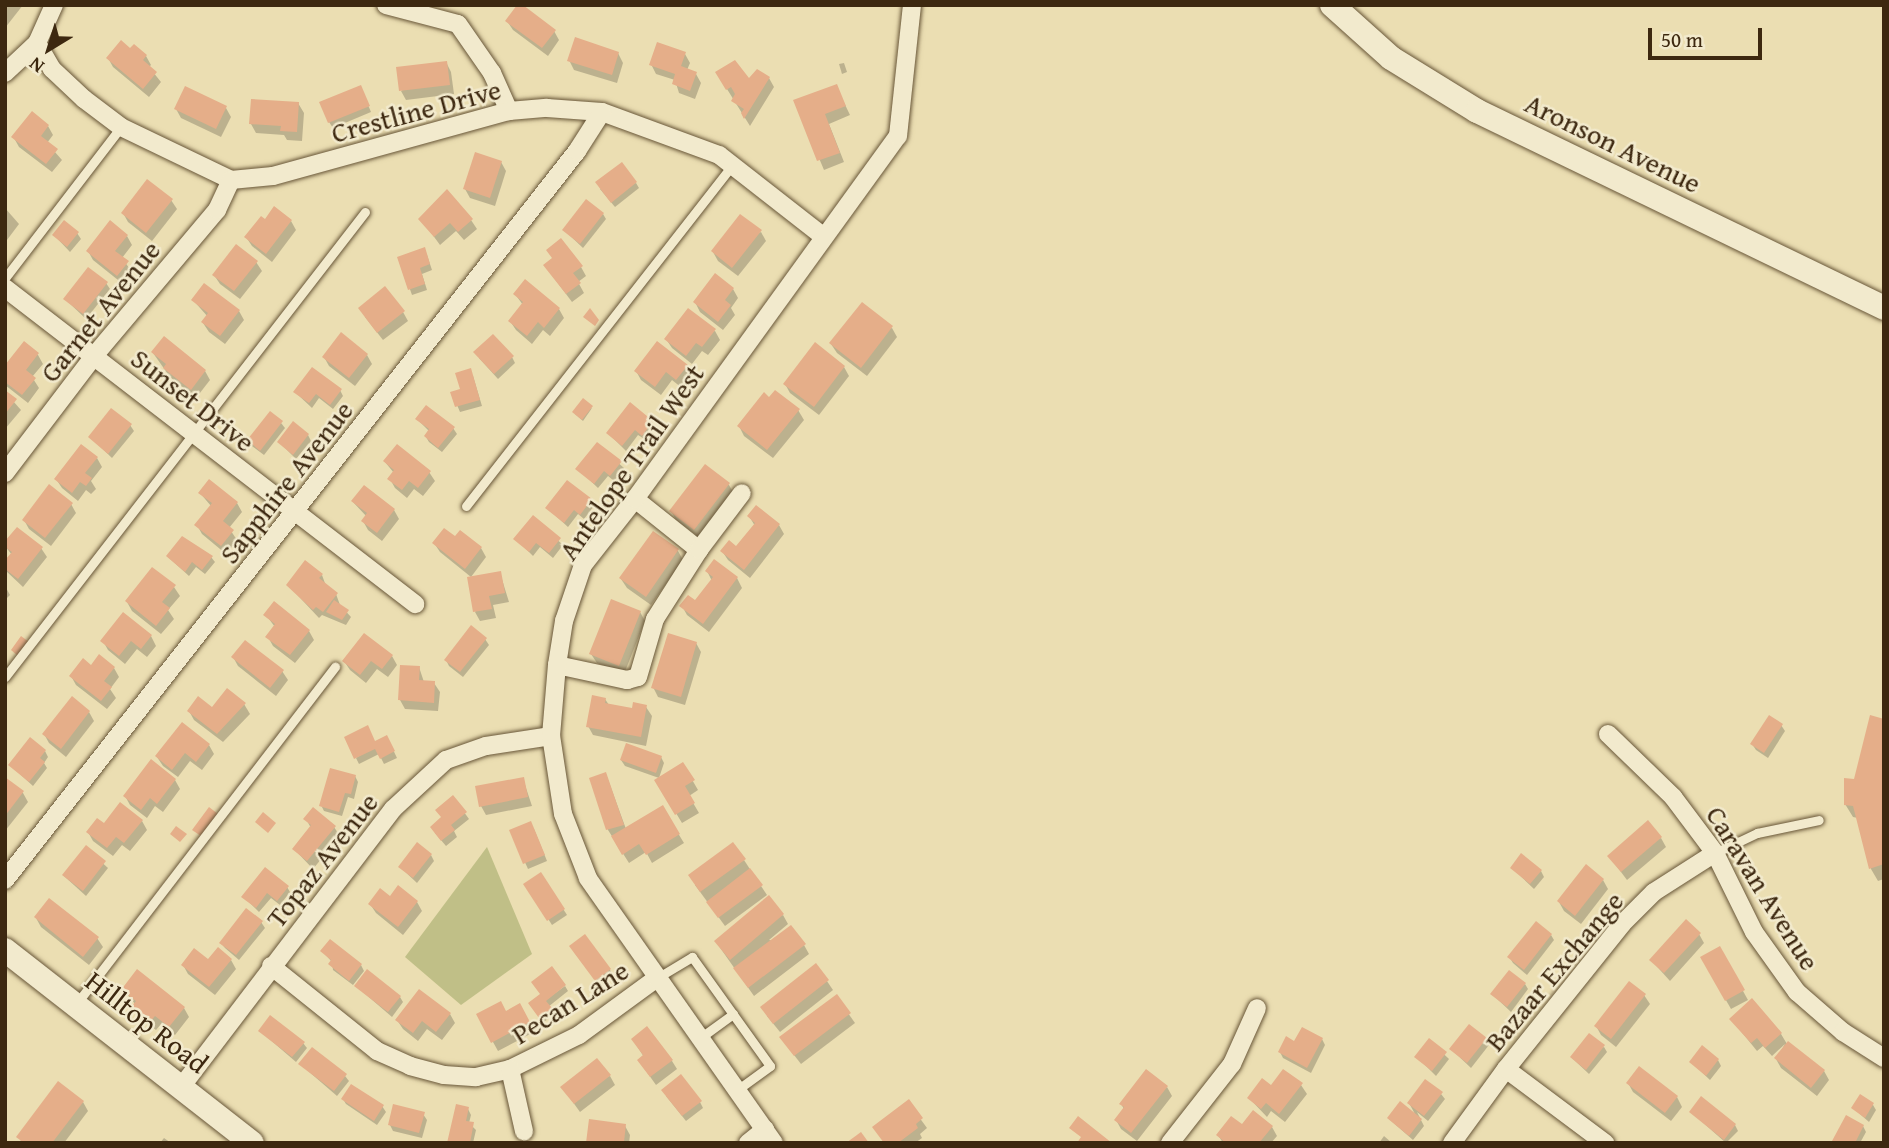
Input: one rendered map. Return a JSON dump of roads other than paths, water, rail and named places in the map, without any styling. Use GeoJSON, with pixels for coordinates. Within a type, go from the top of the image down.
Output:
{"type":"FeatureCollection","features":[{"type":"Feature","properties":{"kind":"main road","name":"Aronson Avenue"},"geometry":{"type":"LineString","coordinates":[[1332,5],[1399,64],[1477,111],[1884,308]]}},
{"type":"Feature","properties":{"kind":"main road","name":"Hilltop Road"},"geometry":{"type":"LineString","coordinates":[[5,950],[252,1143]]}},
{"type":"Feature","properties":{"kind":"street"},"geometry":{"type":"LineString","coordinates":[[5,73],[37,43],[54,5]]}},
{"type":"Feature","properties":{"kind":"street"},"geometry":{"type":"LineString","coordinates":[[386,5],[458,24],[492,74],[509,111]]}},
{"type":"Feature","properties":{"kind":"street","name":"Antelope Trail West"},"geometry":{"type":"LineString","coordinates":[[769,1136],[588,878],[563,814],[551,736],[556,665],[564,621],[583,565],[635,499],[898,136],[912,5]]}},
{"type":"Feature","properties":{"kind":"street"},"geometry":{"type":"LineString","coordinates":[[37,43],[52,69],[83,99],[121,127],[232,180]]}},
{"type":"Feature","properties":{"kind":"street","name":"Crestline Drive"},"geometry":{"type":"LineString","coordinates":[[232,180],[273,176],[509,111],[547,108],[602,112],[719,155],[824,237]]}},
{"type":"Feature","properties":{"kind":"street","name":"Sapphire Avenue"},"geometry":{"type":"LineString","coordinates":[[5,880],[578,151],[602,112]]}},
{"type":"Feature","properties":{"kind":"street","name":"Garnet Avenue"},"geometry":{"type":"LineString","coordinates":[[5,473],[94,356],[217,210],[232,180]]}},
{"type":"Feature","properties":{"kind":"street","name":"Sunset Drive"},"geometry":{"type":"LineString","coordinates":[[5,288],[415,604]]}},
{"type":"Feature","properties":{"kind":"street"},"geometry":{"type":"LineString","coordinates":[[556,665],[627,680],[638,677],[655,619],[699,550],[742,493]]}},
{"type":"Feature","properties":{"kind":"street"},"geometry":{"type":"LineString","coordinates":[[635,499],[699,550]]}},
{"type":"Feature","properties":{"kind":"street","name":"Caravan Avenue"},"geometry":{"type":"LineString","coordinates":[[1608,734],[1673,797],[1716,853],[1754,932],[1797,992],[1843,1032],[1884,1058]]}},
{"type":"Feature","properties":{"kind":"street","name":"Topaz Avenue"},"geometry":{"type":"LineString","coordinates":[[182,1086],[393,809],[446,761],[486,746],[551,736]]}},
{"type":"Feature","properties":{"kind":"street","name":"Bazaar Exchange"},"geometry":{"type":"LineString","coordinates":[[1452,1143],[1506,1069],[1622,924],[1654,892],[1716,853]]}},
{"type":"Feature","properties":{"kind":"street","name":"Pecan Lane"},"geometry":{"type":"LineString","coordinates":[[271,966],[377,1051],[410,1066],[444,1075],[476,1077],[510,1069],[579,1035],[657,978]]}},
{"type":"Feature","properties":{"kind":"street"},"geometry":{"type":"LineString","coordinates":[[1170,1143],[1233,1064],[1257,1008]]}},
{"type":"Feature","properties":{"kind":"street","name":"Pecan Lane"},"geometry":{"type":"LineString","coordinates":[[510,1069],[524,1131]]}},
{"type":"Feature","properties":{"kind":"street"},"geometry":{"type":"LineString","coordinates":[[1506,1069],[1605,1143]]}},
{"type":"Feature","properties":{"kind":"street"},"geometry":{"type":"LineString","coordinates":[[748,1143],[769,1136]]}},
{"type":"Feature","properties":{"kind":"lane"},"geometry":{"type":"LineString","coordinates":[[5,278],[121,127]]}},
{"type":"Feature","properties":{"kind":"lane"},"geometry":{"type":"LineString","coordinates":[[466,506],[732,165]]}},
{"type":"Feature","properties":{"kind":"lane"},"geometry":{"type":"LineString","coordinates":[[5,677],[365,212]]}},
{"type":"Feature","properties":{"kind":"lane"},"geometry":{"type":"LineString","coordinates":[[76,1004],[335,667]]}},
{"type":"Feature","properties":{"kind":"lane"},"geometry":{"type":"LineString","coordinates":[[1716,853],[1757,833],[1819,820]]}},
{"type":"Feature","properties":{"kind":"lane"},"geometry":{"type":"LineString","coordinates":[[657,978],[692,957],[733,1014],[770,1066],[737,1090]]}},
{"type":"Feature","properties":{"kind":"lane"},"geometry":{"type":"LineString","coordinates":[[700,1038],[733,1014]]}}]}
